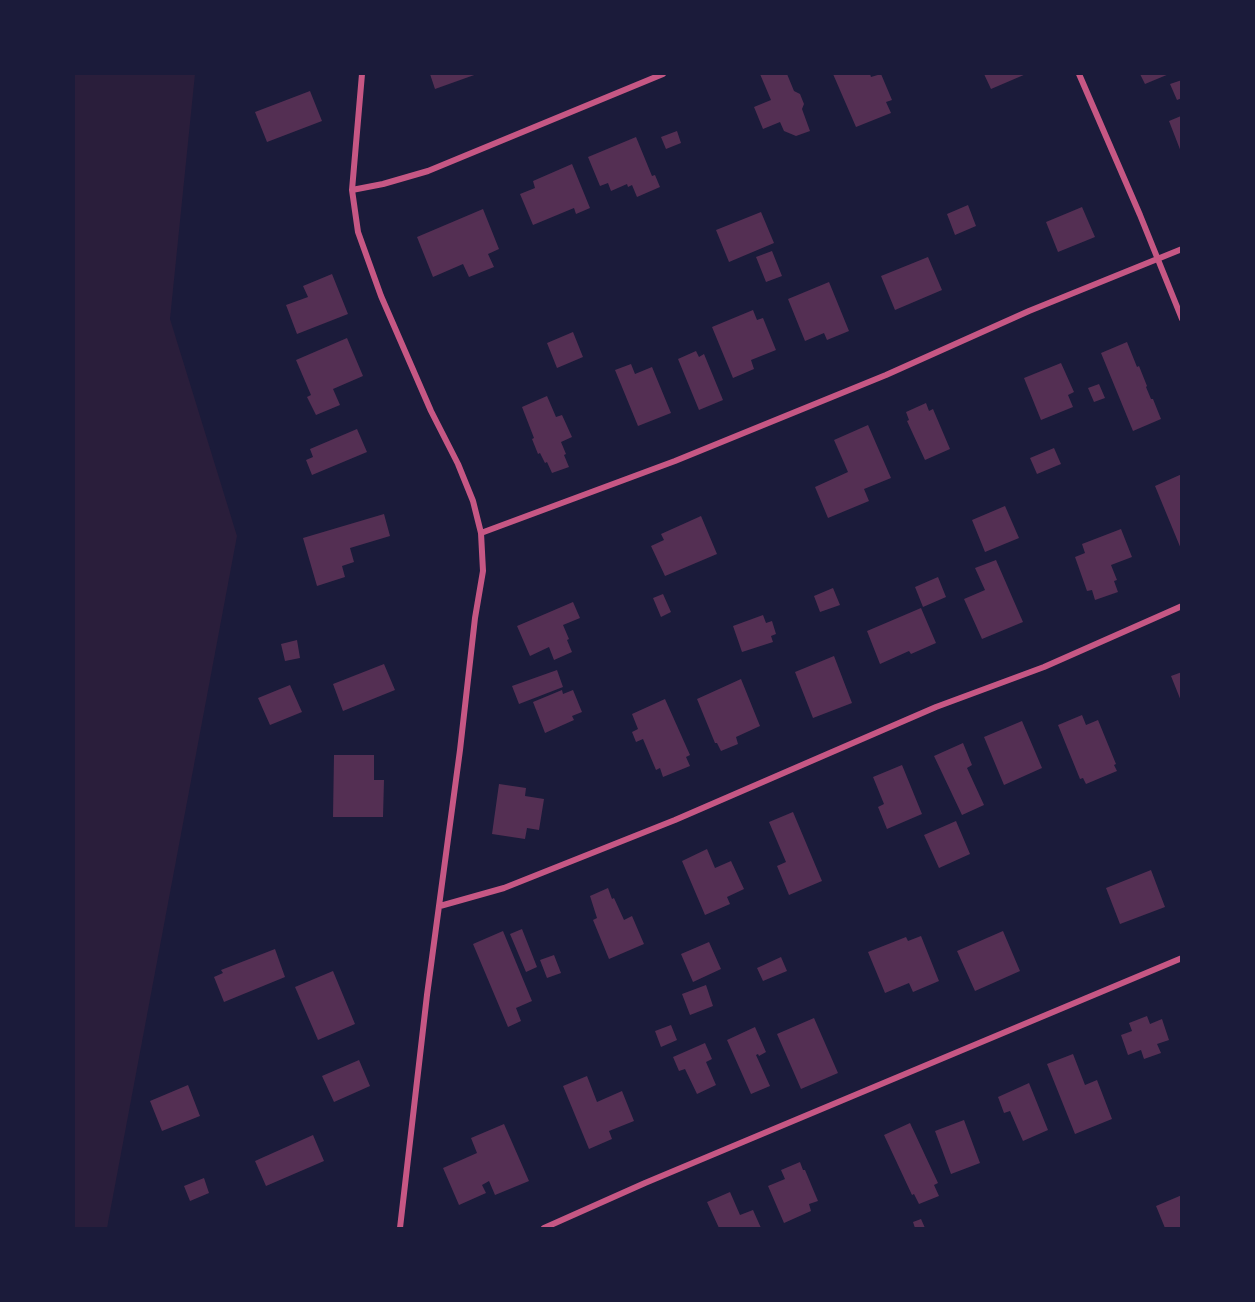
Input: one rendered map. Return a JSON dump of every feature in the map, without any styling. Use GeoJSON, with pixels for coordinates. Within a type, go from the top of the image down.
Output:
{"type":"FeatureCollection","features":[{"type":"Feature","properties":{"kind":"street"},"geometry":{"type":"LineString","coordinates":[[362,74],[352,190],[358,232],[381,296],[431,411],[458,464],[473,501],[482,533],[483,571],[475,618],[400,1228]]}},
{"type":"Feature","properties":{"kind":"street"},"geometry":{"type":"LineString","coordinates":[[352,190],[428,171],[663,74]]}},
{"type":"Feature","properties":{"kind":"street"},"geometry":{"type":"LineString","coordinates":[[1079,74],[1182,319]]}},
{"type":"Feature","properties":{"kind":"street"},"geometry":{"type":"LineString","coordinates":[[482,533],[675,461],[886,375],[1029,311],[1182,249]]}},
{"type":"Feature","properties":{"kind":"street"},"geometry":{"type":"LineString","coordinates":[[440,906],[504,888],[654,829],[936,707],[1044,667],[1182,606]]}},
{"type":"Feature","properties":{"kind":"street"},"geometry":{"type":"LineString","coordinates":[[544,1228],[645,1183],[1182,958]]}},
{"type":"Feature","properties":{"kind":"shaded area"},"geometry":{"type":"Polygon","coordinates":[[[74,74],[195,74],[170,319],[237,536],[107,1228],[74,1228],[74,74]]]}},
{"type":"Feature","properties":{"kind":"building"},"geometry":{"type":"Polygon","coordinates":[[[430,74],[477,74],[435,89],[430,74]]]}},
{"type":"Feature","properties":{"kind":"building"},"geometry":{"type":"Polygon","coordinates":[[[760,74],[787,74],[794,91],[800,94],[804,104],[802,109],[810,131],[796,136],[784,131],[780,122],[763,129],[754,107],[771,100],[760,74]]]}},
{"type":"Feature","properties":{"kind":"building"},"geometry":{"type":"Polygon","coordinates":[[[833,74],[870,74],[871,77],[881,74],[892,100],[886,102],[891,113],[856,127],[833,74]]]}},
{"type":"Feature","properties":{"kind":"building"},"geometry":{"type":"Polygon","coordinates":[[[984,74],[1026,74],[991,89],[984,74]]]}},
{"type":"Feature","properties":{"kind":"building"},"geometry":{"type":"Polygon","coordinates":[[[1140,74],[1169,74],[1145,84],[1140,74]]]}},
{"type":"Feature","properties":{"kind":"building"},"geometry":{"type":"Polygon","coordinates":[[[1182,80],[1182,98],[1177,100],[1170,84],[1182,80]]]}},
{"type":"Feature","properties":{"kind":"building"},"geometry":{"type":"Polygon","coordinates":[[[310,91],[322,121],[267,142],[255,112],[310,91]]]}},
{"type":"Feature","properties":{"kind":"building"},"geometry":{"type":"Polygon","coordinates":[[[1181,116],[1181,152],[1169,121],[1181,116]]]}},
{"type":"Feature","properties":{"kind":"building"},"geometry":{"type":"Polygon","coordinates":[[[677,131],[681,143],[666,149],[661,137],[677,131]]]}},
{"type":"Feature","properties":{"kind":"building"},"geometry":{"type":"Polygon","coordinates":[[[636,137],[652,176],[655,175],[660,187],[637,197],[632,185],[628,187],[627,184],[611,191],[608,183],[600,186],[588,157],[636,137]]]}},
{"type":"Feature","properties":{"kind":"building"},"geometry":{"type":"Polygon","coordinates":[[[572,164],[590,208],[576,214],[574,208],[533,225],[520,194],[535,188],[533,181],[572,164]]]}},
{"type":"Feature","properties":{"kind":"building"},"geometry":{"type":"Polygon","coordinates":[[[968,205],[976,226],[955,235],[947,214],[968,205]]]}},
{"type":"Feature","properties":{"kind":"building"},"geometry":{"type":"Polygon","coordinates":[[[1082,207],[1095,237],[1058,252],[1046,222],[1082,207]]]}},
{"type":"Feature","properties":{"kind":"building"},"geometry":{"type":"Polygon","coordinates":[[[483,209],[499,249],[488,254],[494,267],[469,277],[463,264],[433,277],[417,237],[483,209]]]}},
{"type":"Feature","properties":{"kind":"building"},"geometry":{"type":"Polygon","coordinates":[[[761,212],[774,243],[729,262],[716,230],[761,212]]]}},
{"type":"Feature","properties":{"kind":"building"},"geometry":{"type":"Polygon","coordinates":[[[772,251],[782,276],[766,282],[756,257],[772,251]]]}},
{"type":"Feature","properties":{"kind":"building"},"geometry":{"type":"Polygon","coordinates":[[[928,257],[942,290],[895,310],[881,276],[928,257]]]}},
{"type":"Feature","properties":{"kind":"building"},"geometry":{"type":"Polygon","coordinates":[[[332,274],[348,314],[297,334],[286,305],[308,297],[303,286],[332,274]]]}},
{"type":"Feature","properties":{"kind":"building"},"geometry":{"type":"Polygon","coordinates":[[[829,282],[849,331],[827,340],[824,333],[805,341],[788,299],[829,282]]]}},
{"type":"Feature","properties":{"kind":"building"},"geometry":{"type":"Polygon","coordinates":[[[753,310],[757,320],[763,318],[776,350],[751,360],[754,369],[733,378],[712,327],[753,310]]]}},
{"type":"Feature","properties":{"kind":"building"},"geometry":{"type":"Polygon","coordinates":[[[573,332],[583,357],[557,368],[547,343],[573,332]]]}},
{"type":"Feature","properties":{"kind":"building"},"geometry":{"type":"Polygon","coordinates":[[[347,338],[363,376],[333,389],[340,405],[316,415],[307,397],[311,395],[296,360],[347,338]]]}},
{"type":"Feature","properties":{"kind":"building"},"geometry":{"type":"Polygon","coordinates":[[[1127,342],[1161,419],[1133,431],[1101,353],[1127,342]]]}},
{"type":"Feature","properties":{"kind":"building"},"geometry":{"type":"Polygon","coordinates":[[[696,351],[699,357],[704,354],[723,400],[699,410],[678,359],[696,351]]]}},
{"type":"Feature","properties":{"kind":"building"},"geometry":{"type":"Polygon","coordinates":[[[1061,363],[1074,392],[1068,395],[1073,407],[1041,420],[1024,378],[1061,363]]]}},
{"type":"Feature","properties":{"kind":"building"},"geometry":{"type":"Polygon","coordinates":[[[631,364],[635,374],[652,367],[671,413],[638,426],[615,370],[631,364]]]}},
{"type":"Feature","properties":{"kind":"building"},"geometry":{"type":"Polygon","coordinates":[[[1099,384],[1105,398],[1094,402],[1088,388],[1099,384]]]}},
{"type":"Feature","properties":{"kind":"building"},"geometry":{"type":"Polygon","coordinates":[[[547,396],[556,417],[562,415],[572,437],[561,442],[569,467],[552,473],[547,462],[545,463],[540,453],[538,454],[522,407],[547,396]]]}},
{"type":"Feature","properties":{"kind":"building"},"geometry":{"type":"Polygon","coordinates":[[[926,403],[929,411],[933,409],[950,449],[925,460],[907,421],[909,420],[906,412],[926,403]]]}},
{"type":"Feature","properties":{"kind":"building"},"geometry":{"type":"Polygon","coordinates":[[[868,425],[891,478],[864,489],[869,501],[828,518],[815,487],[848,472],[834,440],[868,425]]]}},
{"type":"Feature","properties":{"kind":"building"},"geometry":{"type":"Polygon","coordinates":[[[357,429],[367,452],[312,475],[306,460],[313,457],[310,449],[357,429]]]}},
{"type":"Feature","properties":{"kind":"building"},"geometry":{"type":"Polygon","coordinates":[[[1054,448],[1061,464],[1037,474],[1030,458],[1054,448]]]}},
{"type":"Feature","properties":{"kind":"building"},"geometry":{"type":"Polygon","coordinates":[[[1182,474],[1182,549],[1181,549],[1155,486],[1182,474]]]}},
{"type":"Feature","properties":{"kind":"building"},"geometry":{"type":"Polygon","coordinates":[[[1005,506],[1019,538],[985,552],[972,520],[1005,506]]]}},
{"type":"Feature","properties":{"kind":"building"},"geometry":{"type":"Polygon","coordinates":[[[384,514],[390,536],[350,548],[354,562],[342,566],[345,577],[317,586],[303,538],[384,514]]]}},
{"type":"Feature","properties":{"kind":"building"},"geometry":{"type":"Polygon","coordinates":[[[701,516],[717,554],[665,576],[651,546],[664,540],[661,534],[701,516]]]}},
{"type":"Feature","properties":{"kind":"building"},"geometry":{"type":"Polygon","coordinates":[[[1121,529],[1132,557],[1111,565],[1117,580],[1114,581],[1118,592],[1095,600],[1092,590],[1087,591],[1075,557],[1085,553],[1082,544],[1121,529]]]}},
{"type":"Feature","properties":{"kind":"building"},"geometry":{"type":"Polygon","coordinates":[[[996,560],[1023,622],[982,639],[964,599],[985,590],[975,568],[996,560]]]}},
{"type":"Feature","properties":{"kind":"building"},"geometry":{"type":"Polygon","coordinates":[[[938,577],[946,597],[923,607],[915,587],[938,577]]]}},
{"type":"Feature","properties":{"kind":"building"},"geometry":{"type":"Polygon","coordinates":[[[833,588],[840,605],[820,612],[814,596],[833,588]]]}},
{"type":"Feature","properties":{"kind":"building"},"geometry":{"type":"Polygon","coordinates":[[[663,594],[671,612],[661,617],[653,598],[663,594]]]}},
{"type":"Feature","properties":{"kind":"building"},"geometry":{"type":"Polygon","coordinates":[[[573,602],[580,618],[563,625],[572,652],[554,660],[549,647],[530,656],[517,626],[573,602]]]}},
{"type":"Feature","properties":{"kind":"building"},"geometry":{"type":"Polygon","coordinates":[[[921,608],[936,643],[911,654],[909,651],[880,664],[867,631],[921,608]]]}},
{"type":"Feature","properties":{"kind":"building"},"geometry":{"type":"Polygon","coordinates":[[[763,615],[766,623],[772,621],[776,634],[771,636],[773,642],[742,652],[733,626],[763,615]]]}},
{"type":"Feature","properties":{"kind":"building"},"geometry":{"type":"Polygon","coordinates":[[[297,640],[300,658],[285,661],[281,644],[297,640]]]}},
{"type":"Feature","properties":{"kind":"building"},"geometry":{"type":"Polygon","coordinates":[[[834,656],[852,703],[813,718],[795,672],[834,656]]]}},
{"type":"Feature","properties":{"kind":"building"},"geometry":{"type":"Polygon","coordinates":[[[384,664],[395,690],[343,711],[333,684],[384,664]]]}},
{"type":"Feature","properties":{"kind":"building"},"geometry":{"type":"Polygon","coordinates":[[[557,670],[563,687],[519,704],[512,686],[557,670]]]}},
{"type":"Feature","properties":{"kind":"building"},"geometry":{"type":"Polygon","coordinates":[[[1182,672],[1182,701],[1181,701],[1171,676],[1182,672]]]}},
{"type":"Feature","properties":{"kind":"building"},"geometry":{"type":"Polygon","coordinates":[[[741,679],[760,726],[736,737],[738,744],[721,751],[715,743],[697,699],[741,679]]]}},
{"type":"Feature","properties":{"kind":"building"},"geometry":{"type":"Polygon","coordinates":[[[290,685],[302,712],[270,725],[258,698],[290,685]]]}},
{"type":"Feature","properties":{"kind":"building"},"geometry":{"type":"Polygon","coordinates":[[[562,690],[563,694],[573,690],[582,712],[572,716],[574,720],[545,733],[533,702],[562,690]]]}},
{"type":"Feature","properties":{"kind":"building"},"geometry":{"type":"Polygon","coordinates":[[[665,699],[690,755],[686,757],[690,766],[663,777],[660,768],[656,770],[643,739],[636,742],[632,732],[638,729],[632,714],[665,699]]]}},
{"type":"Feature","properties":{"kind":"building"},"geometry":{"type":"Polygon","coordinates":[[[1082,715],[1086,725],[1098,720],[1117,771],[1086,784],[1083,778],[1080,779],[1058,725],[1082,715]]]}},
{"type":"Feature","properties":{"kind":"building"},"geometry":{"type":"Polygon","coordinates":[[[1022,721],[1042,768],[1004,785],[984,737],[1022,721]]]}},
{"type":"Feature","properties":{"kind":"building"},"geometry":{"type":"Polygon","coordinates":[[[963,743],[972,765],[967,768],[984,805],[962,815],[934,756],[963,743]]]}},
{"type":"Feature","properties":{"kind":"building"},"geometry":{"type":"Polygon","coordinates":[[[334,755],[374,755],[374,780],[384,780],[383,817],[333,817],[334,755]]]}},
{"type":"Feature","properties":{"kind":"building"},"geometry":{"type":"Polygon","coordinates":[[[902,765],[922,814],[887,829],[878,807],[884,804],[873,777],[902,765]]]}},
{"type":"Feature","properties":{"kind":"building"},"geometry":{"type":"Polygon","coordinates":[[[499,784],[526,788],[525,796],[544,799],[539,830],[527,828],[525,839],[492,834],[499,784]]]}},
{"type":"Feature","properties":{"kind":"building"},"geometry":{"type":"Polygon","coordinates":[[[793,812],[822,881],[789,895],[777,866],[786,862],[769,822],[793,812]]]}},
{"type":"Feature","properties":{"kind":"building"},"geometry":{"type":"Polygon","coordinates":[[[956,821],[970,854],[939,868],[924,835],[956,821]]]}},
{"type":"Feature","properties":{"kind":"building"},"geometry":{"type":"Polygon","coordinates":[[[707,849],[715,868],[731,861],[744,889],[727,897],[730,904],[705,915],[682,861],[707,849]]]}},
{"type":"Feature","properties":{"kind":"building"},"geometry":{"type":"Polygon","coordinates":[[[1151,870],[1165,907],[1120,924],[1106,888],[1151,870]]]}},
{"type":"Feature","properties":{"kind":"building"},"geometry":{"type":"Polygon","coordinates":[[[608,888],[624,920],[632,916],[644,944],[609,959],[593,920],[597,918],[590,896],[608,888]]]}},
{"type":"Feature","properties":{"kind":"building"},"geometry":{"type":"Polygon","coordinates":[[[522,929],[537,967],[526,972],[510,934],[522,929]]]}},
{"type":"Feature","properties":{"kind":"building"},"geometry":{"type":"Polygon","coordinates":[[[503,931],[532,1001],[516,1008],[521,1021],[508,1027],[473,944],[503,931]]]}},
{"type":"Feature","properties":{"kind":"building"},"geometry":{"type":"Polygon","coordinates":[[[1003,931],[1020,971],[975,991],[957,951],[1003,931]]]}},
{"type":"Feature","properties":{"kind":"building"},"geometry":{"type":"Polygon","coordinates":[[[921,936],[939,981],[913,992],[909,983],[885,993],[868,952],[906,937],[908,941],[921,936]]]}},
{"type":"Feature","properties":{"kind":"building"},"geometry":{"type":"Polygon","coordinates":[[[709,942],[721,969],[693,982],[681,954],[709,942]]]}},
{"type":"Feature","properties":{"kind":"building"},"geometry":{"type":"Polygon","coordinates":[[[275,949],[285,977],[224,1002],[214,977],[223,973],[221,970],[275,949]]]}},
{"type":"Feature","properties":{"kind":"building"},"geometry":{"type":"Polygon","coordinates":[[[554,955],[561,973],[547,978],[540,960],[554,955]]]}},
{"type":"Feature","properties":{"kind":"building"},"geometry":{"type":"Polygon","coordinates":[[[781,957],[787,971],[763,981],[757,968],[781,957]]]}},
{"type":"Feature","properties":{"kind":"building"},"geometry":{"type":"Polygon","coordinates":[[[333,971],[355,1024],[318,1040],[295,987],[333,971]]]}},
{"type":"Feature","properties":{"kind":"building"},"geometry":{"type":"Polygon","coordinates":[[[706,985],[713,1006],[690,1015],[682,994],[706,985]]]}},
{"type":"Feature","properties":{"kind":"building"},"geometry":{"type":"Polygon","coordinates":[[[1147,1016],[1150,1024],[1162,1019],[1169,1040],[1157,1044],[1161,1053],[1144,1059],[1141,1050],[1128,1055],[1121,1035],[1132,1031],[1129,1023],[1147,1016]]]}},
{"type":"Feature","properties":{"kind":"building"},"geometry":{"type":"Polygon","coordinates":[[[814,1018],[838,1073],[801,1089],[777,1034],[814,1018]]]}},
{"type":"Feature","properties":{"kind":"building"},"geometry":{"type":"Polygon","coordinates":[[[671,1025],[677,1040],[661,1047],[655,1031],[671,1025]]]}},
{"type":"Feature","properties":{"kind":"building"},"geometry":{"type":"Polygon","coordinates":[[[755,1027],[766,1052],[759,1056],[756,1055],[770,1086],[751,1094],[727,1040],[755,1027]]]}},
{"type":"Feature","properties":{"kind":"building"},"geometry":{"type":"Polygon","coordinates":[[[705,1043],[712,1059],[706,1062],[716,1085],[697,1094],[685,1069],[679,1071],[673,1057],[705,1043]]]}},
{"type":"Feature","properties":{"kind":"building"},"geometry":{"type":"Polygon","coordinates":[[[1073,1054],[1085,1085],[1097,1080],[1112,1119],[1075,1134],[1047,1064],[1073,1054]]]}},
{"type":"Feature","properties":{"kind":"building"},"geometry":{"type":"Polygon","coordinates":[[[359,1060],[370,1086],[334,1102],[322,1076],[359,1060]]]}},
{"type":"Feature","properties":{"kind":"building"},"geometry":{"type":"Polygon","coordinates":[[[587,1076],[597,1102],[622,1091],[634,1121],[609,1131],[612,1139],[589,1149],[563,1086],[587,1076]]]}},
{"type":"Feature","properties":{"kind":"building"},"geometry":{"type":"Polygon","coordinates":[[[1029,1083],[1048,1130],[1023,1141],[1010,1111],[1004,1113],[998,1097],[1029,1083]]]}},
{"type":"Feature","properties":{"kind":"building"},"geometry":{"type":"Polygon","coordinates":[[[188,1085],[200,1116],[162,1131],[150,1101],[188,1085]]]}},
{"type":"Feature","properties":{"kind":"building"},"geometry":{"type":"Polygon","coordinates":[[[964,1120],[980,1163],[951,1174],[935,1131],[964,1120]]]}},
{"type":"Feature","properties":{"kind":"building"},"geometry":{"type":"Polygon","coordinates":[[[910,1123],[938,1183],[934,1185],[939,1196],[919,1204],[914,1194],[912,1195],[884,1135],[910,1123]]]}},
{"type":"Feature","properties":{"kind":"building"},"geometry":{"type":"Polygon","coordinates":[[[504,1124],[529,1181],[495,1195],[489,1181],[482,1185],[486,1193],[459,1205],[443,1168],[477,1153],[471,1138],[504,1124]]]}},
{"type":"Feature","properties":{"kind":"building"},"geometry":{"type":"Polygon","coordinates":[[[313,1135],[324,1161],[266,1186],[255,1161],[313,1135]]]}},
{"type":"Feature","properties":{"kind":"building"},"geometry":{"type":"Polygon","coordinates":[[[800,1162],[818,1201],[809,1204],[811,1211],[784,1223],[768,1186],[785,1179],[781,1170],[800,1162]]]}},
{"type":"Feature","properties":{"kind":"building"},"geometry":{"type":"Polygon","coordinates":[[[204,1178],[209,1193],[190,1201],[184,1186],[204,1178]]]}},
{"type":"Feature","properties":{"kind":"building"},"geometry":{"type":"Polygon","coordinates":[[[730,1192],[740,1215],[753,1210],[761,1228],[719,1228],[707,1202],[730,1192]]]}},
{"type":"Feature","properties":{"kind":"building"},"geometry":{"type":"Polygon","coordinates":[[[1182,1195],[1182,1228],[1165,1228],[1156,1206],[1182,1195]]]}},
{"type":"Feature","properties":{"kind":"building"},"geometry":{"type":"Polygon","coordinates":[[[921,1219],[925,1228],[915,1228],[913,1222],[921,1219]]]}}]}
